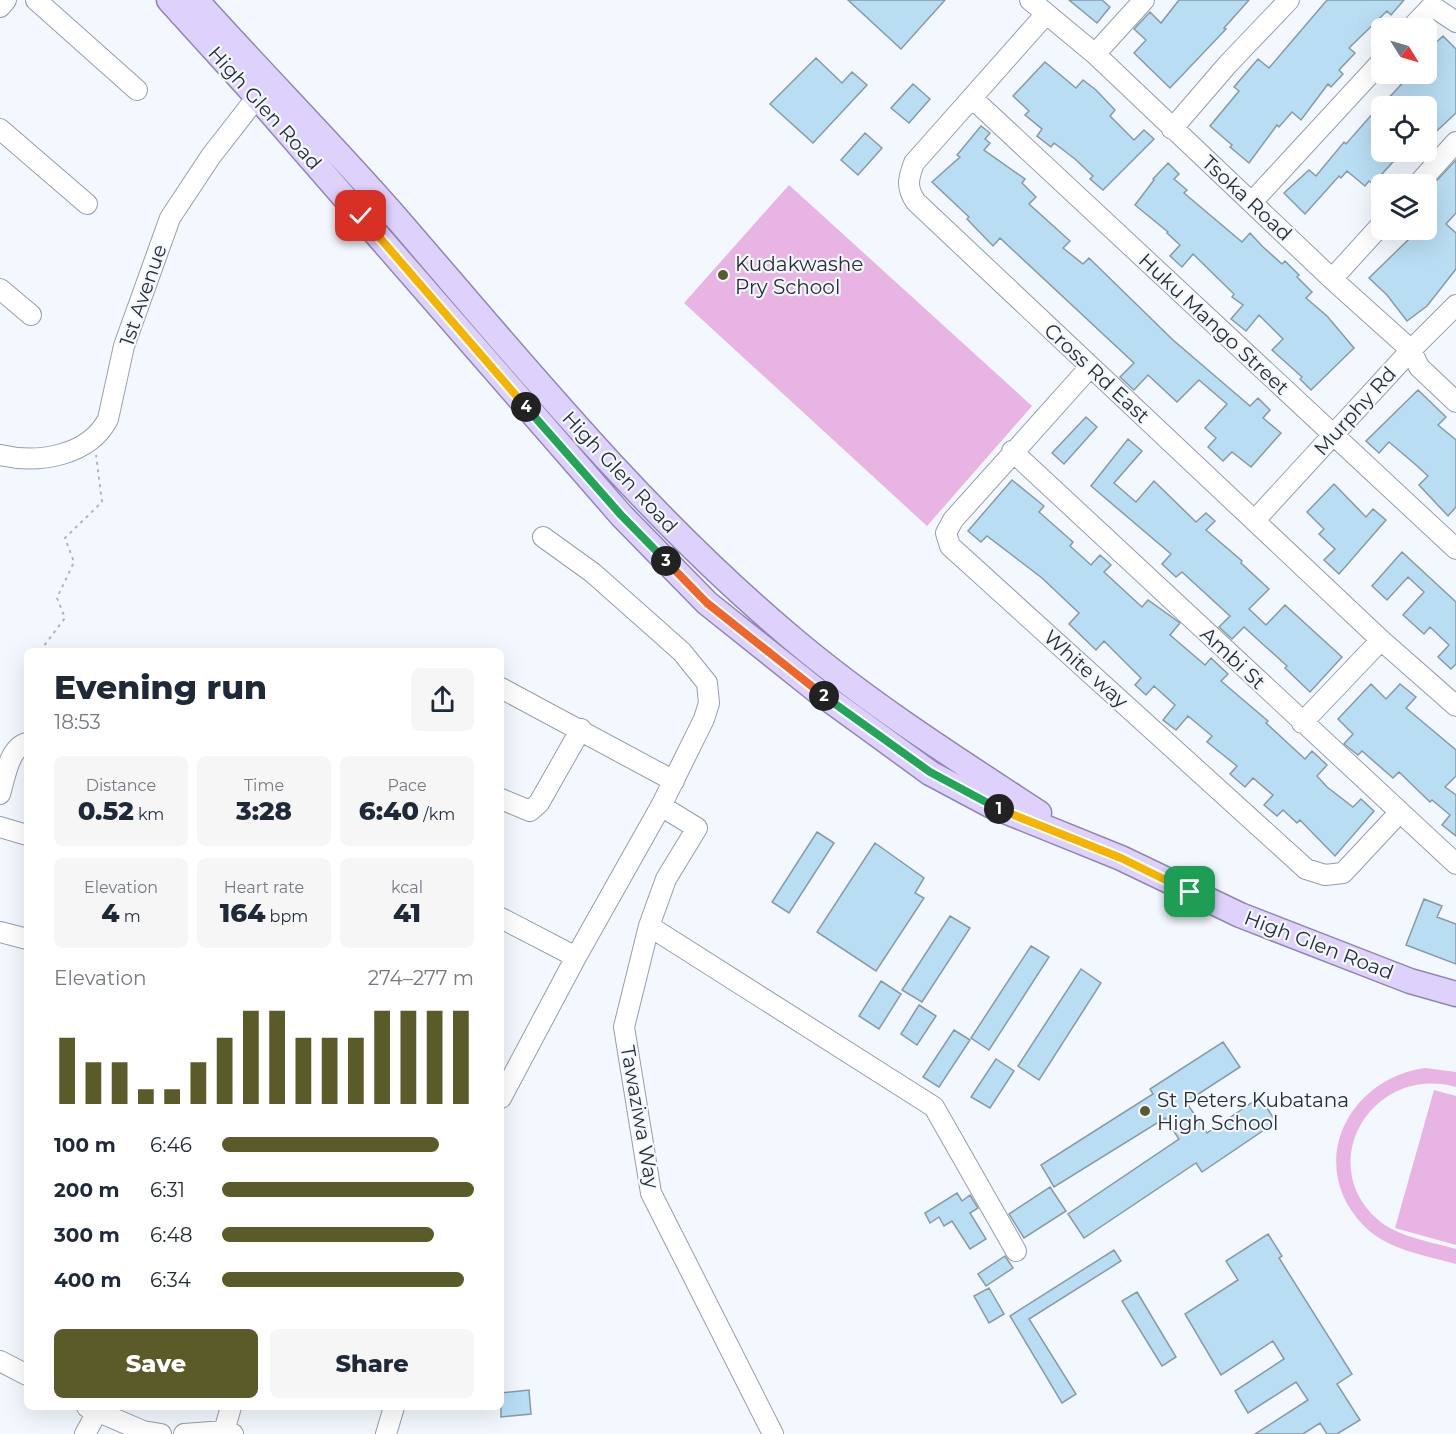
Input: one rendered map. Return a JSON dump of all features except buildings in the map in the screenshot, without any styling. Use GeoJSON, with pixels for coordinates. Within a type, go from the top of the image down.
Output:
{"type":"FeatureCollection","features":[{"type":"Feature","properties":{"kind":"main road","name":"High Glen Road"},"geometry":{"type":"LineString","coordinates":[[169,0],[390,211],[516,359],[640,496],[726,579],[793,639],[888,714],[1086,844],[1240,915],[1410,981],[1456,994]]}},
{"type":"Feature","properties":{"kind":"main road","name":"High Glen Road"},"geometry":{"type":"LineString","coordinates":[[196,0],[265,90]]}},
{"type":"Feature","properties":{"kind":"street"},"geometry":{"type":"LineString","coordinates":[[0,7],[6,0]]}},
{"type":"Feature","properties":{"kind":"street"},"geometry":{"type":"LineString","coordinates":[[36,0],[136,90]]}},
{"type":"Feature","properties":{"kind":"street","name":"Tsoka Road"},"geometry":{"type":"LineString","coordinates":[[1030,0],[1095,54],[1332,279],[1411,350],[1419,367],[1456,402]]}},
{"type":"Feature","properties":{"kind":"street"},"geometry":{"type":"LineString","coordinates":[[1095,54],[1144,0]]}},
{"type":"Feature","properties":{"kind":"street"},"geometry":{"type":"LineString","coordinates":[[1172,129],[1228,64],[1289,0]]}},
{"type":"Feature","properties":{"kind":"street"},"geometry":{"type":"LineString","coordinates":[[1421,18],[1432,6],[1456,22]]}},
{"type":"Feature","properties":{"kind":"street","name":"Cross Rd East"},"geometry":{"type":"LineString","coordinates":[[1046,15],[914,163],[908,179],[910,192],[916,202],[1090,367],[1382,640],[1456,706]]}},
{"type":"Feature","properties":{"kind":"street"},"geometry":{"type":"LineString","coordinates":[[1252,202],[1371,73]]}},
{"type":"Feature","properties":{"kind":"street","name":"1st Avenue"},"geometry":{"type":"LineString","coordinates":[[92,442],[108,419],[124,346],[170,218],[211,156],[265,90]]}},
{"type":"Feature","properties":{"kind":"street","name":"Huku Mango Street"},"geometry":{"type":"LineString","coordinates":[[972,98],[1456,549]]}},
{"type":"Feature","properties":{"kind":"street"},"geometry":{"type":"LineString","coordinates":[[0,129],[87,204]]}},
{"type":"Feature","properties":{"kind":"street"},"geometry":{"type":"LineString","coordinates":[[1427,174],[1456,142]]}},
{"type":"Feature","properties":{"kind":"street"},"geometry":{"type":"LineString","coordinates":[[1332,279],[1371,237]]}},
{"type":"Feature","properties":{"kind":"street"},"geometry":{"type":"LineString","coordinates":[[0,289],[31,315]]}},
{"type":"Feature","properties":{"kind":"street","name":"Murphy Rd"},"geometry":{"type":"LineString","coordinates":[[1255,520],[1456,304]]}},
{"type":"Feature","properties":{"kind":"street","name":"White way"},"geometry":{"type":"LineString","coordinates":[[1090,367],[1012,451],[953,520],[946,533],[950,546],[1306,869],[1325,875],[1343,873],[1399,813]]}},
{"type":"Feature","properties":{"kind":"street"},"geometry":{"type":"LineString","coordinates":[[0,455],[55,457],[92,442]]}},
{"type":"Feature","properties":{"kind":"street","name":"Ambi St"},"geometry":{"type":"LineString","coordinates":[[1012,451],[1456,864]]}},
{"type":"Feature","properties":{"kind":"street"},"geometry":{"type":"LineString","coordinates":[[504,1092],[576,957],[661,806],[704,719],[709,703],[707,683],[682,652],[593,573],[543,537]]}},
{"type":"Feature","properties":{"kind":"street"},"geometry":{"type":"LineString","coordinates":[[1302,723],[1382,640]]}},
{"type":"Feature","properties":{"kind":"street"},"geometry":{"type":"LineString","coordinates":[[504,690],[674,781]]}},
{"type":"Feature","properties":{"kind":"street"},"geometry":{"type":"LineString","coordinates":[[504,800],[530,811],[539,803],[581,729]]}},
{"type":"Feature","properties":{"kind":"street"},"geometry":{"type":"LineString","coordinates":[[0,794],[12,756],[18,747],[24,744]]}},
{"type":"Feature","properties":{"kind":"street","name":"Tawaziwa Way"},"geometry":{"type":"LineString","coordinates":[[661,806],[697,828],[666,879],[649,926],[624,1028],[651,1193],[773,1434]]}},
{"type":"Feature","properties":{"kind":"street"},"geometry":{"type":"LineString","coordinates":[[0,827],[24,834]]}},
{"type":"Feature","properties":{"kind":"street"},"geometry":{"type":"LineString","coordinates":[[504,920],[576,957]]}},
{"type":"Feature","properties":{"kind":"street"},"geometry":{"type":"LineString","coordinates":[[649,926],[934,1107],[1017,1251]]}},
{"type":"Feature","properties":{"kind":"street"},"geometry":{"type":"LineString","coordinates":[[0,932],[24,938]]}},
{"type":"Feature","properties":{"kind":"street"},"geometry":{"type":"LineString","coordinates":[[0,1361],[24,1373]]}},
{"type":"Feature","properties":{"kind":"street"},"geometry":{"type":"LineString","coordinates":[[86,1434],[92,1410],[143,1431],[161,1434]]}},
{"type":"Feature","properties":{"kind":"street"},"geometry":{"type":"LineString","coordinates":[[184,1434],[228,1432],[231,1410]]}},
{"type":"Feature","properties":{"kind":"street"},"geometry":{"type":"LineString","coordinates":[[386,1434],[393,1410]]}},
{"type":"Feature","properties":{"kind":"path"},"geometry":{"type":"LineString","coordinates":[[42,648],[65,618],[57,598],[74,562],[66,538],[102,502],[97,457],[92,442]]}},
{"type":"Feature","properties":{"kind":"shaded area"},"geometry":{"type":"Polygon","coordinates":[[[789,185],[1032,406],[927,526],[684,303],[789,185]]]}},
{"type":"Feature","properties":{"kind":"shaded area"},"geometry":{"type":"Polygon","coordinates":[[[1425,1068],[1456,1072],[1456,1087],[1426,1084],[1399,1090],[1377,1105],[1360,1125],[1352,1149],[1352,1175],[1361,1200],[1382,1223],[1408,1236],[1456,1249],[1456,1264],[1407,1251],[1374,1234],[1364,1226],[1346,1202],[1338,1178],[1337,1153],[1343,1129],[1356,1107],[1374,1089],[1398,1075],[1425,1068]]]}},
{"type":"Feature","properties":{"kind":"shaded area"},"geometry":{"type":"Polygon","coordinates":[[[1434,1090],[1456,1096],[1456,1245],[1395,1228],[1434,1090]]]}},
{"type":"Feature","properties":{"kind":"place","name":"Kudakwashe Pry School"},"geometry":{"type":"Point","coordinates":[723,275]}},
{"type":"Feature","properties":{"kind":"place","name":"St Peters Kubatana High School"},"geometry":{"type":"Point","coordinates":[1145,1111]}},
{"type":"Feature","properties":{"kind":"route"},"geometry":{"type":"LineString","coordinates":[[361,216],[621,515],[707,603],[816,690],[930,772],[990,805],[1121,858],[1190,892]]}}]}
